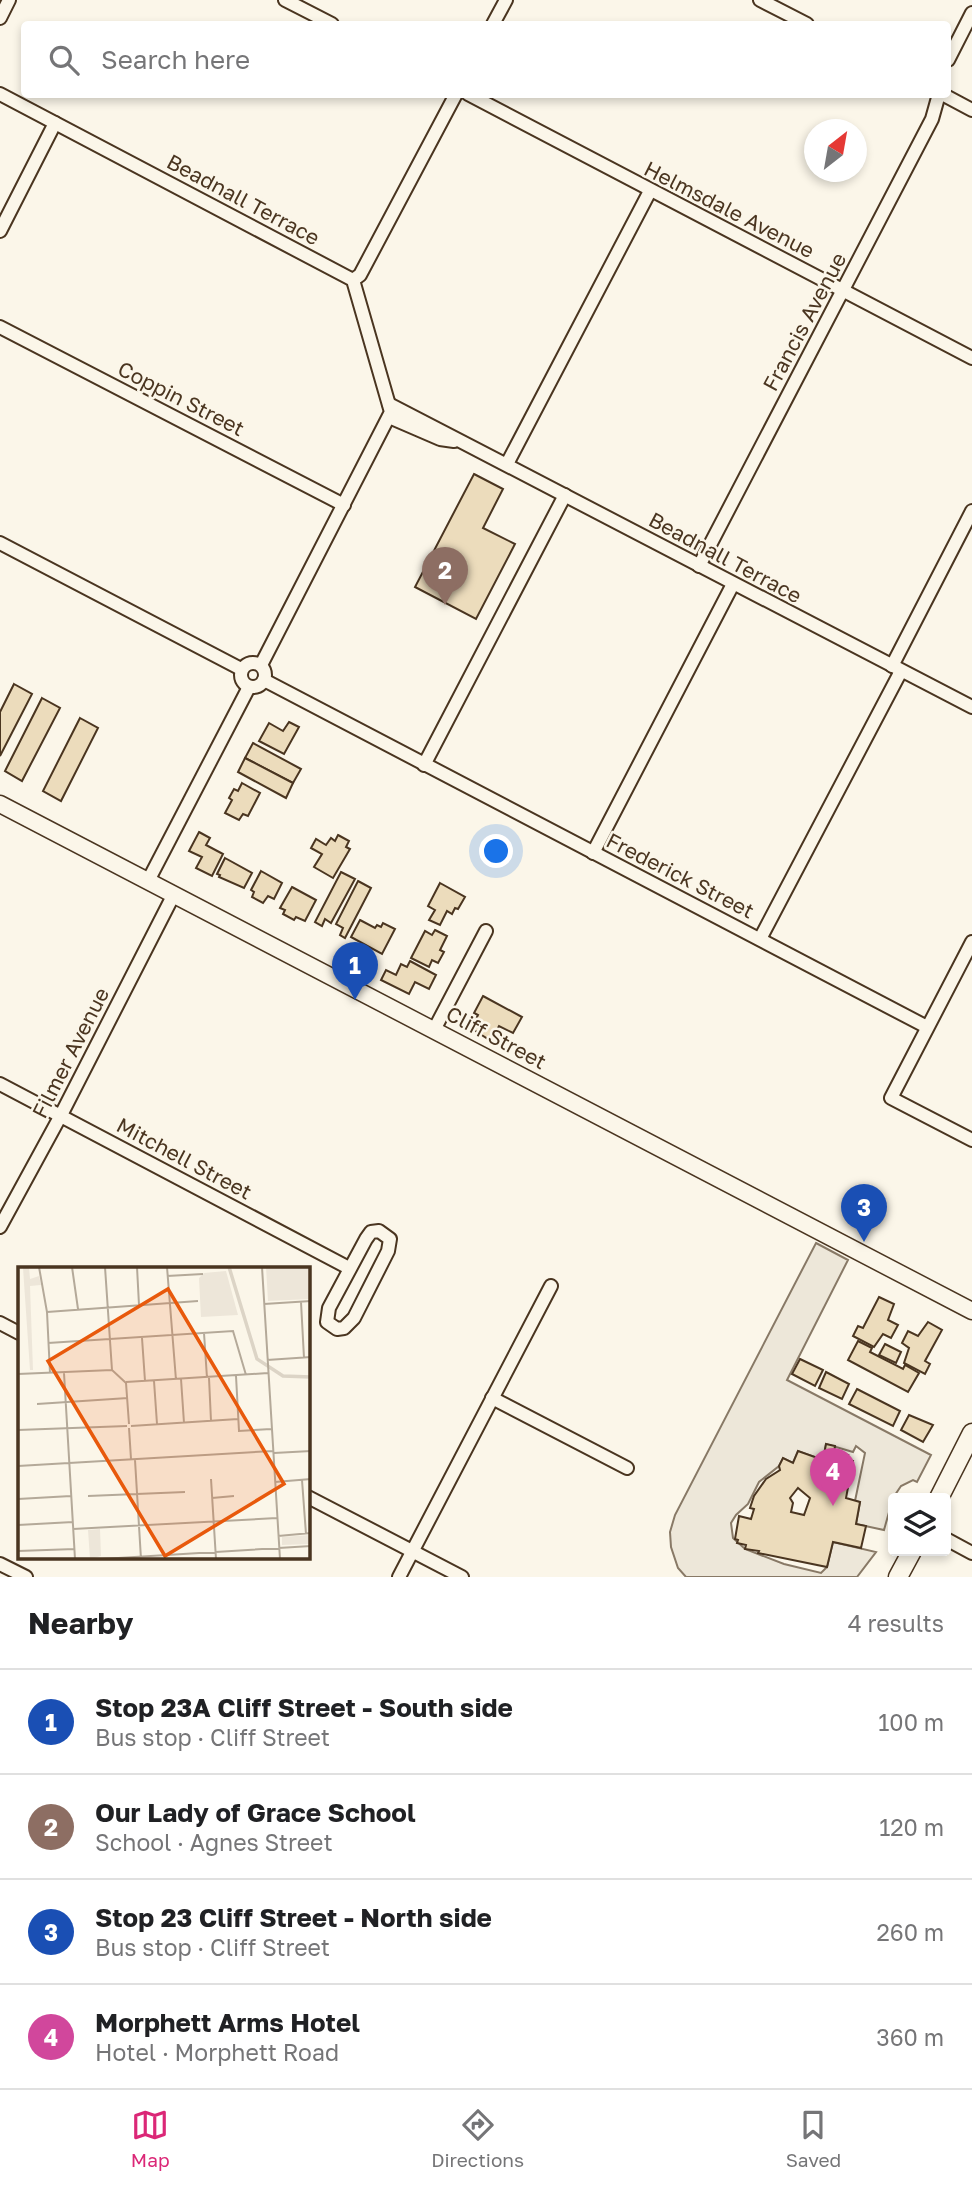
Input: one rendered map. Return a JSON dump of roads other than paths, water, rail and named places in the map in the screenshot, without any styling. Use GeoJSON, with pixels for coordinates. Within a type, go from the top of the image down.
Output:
{"type":"FeatureCollection","features":[{"type":"Feature","properties":{"kind":"main road"},"geometry":{"type":"LineString","coordinates":[[942,1493],[972,1433]]}},
{"type":"Feature","properties":{"kind":"main road"},"geometry":{"type":"LineString","coordinates":[[898,1577],[909,1556]]}},
{"type":"Feature","properties":{"kind":"street"},"geometry":{"type":"LineString","coordinates":[[285,0],[326,21]]}},
{"type":"Feature","properties":{"kind":"street"},"geometry":{"type":"LineString","coordinates":[[495,21],[506,0]]}},
{"type":"Feature","properties":{"kind":"street"},"geometry":{"type":"LineString","coordinates":[[760,0],[801,21]]}},
{"type":"Feature","properties":{"kind":"street"},"geometry":{"type":"LineString","coordinates":[[951,52],[972,13]]}},
{"type":"Feature","properties":{"kind":"street","name":"Beadnall Terrace"},"geometry":{"type":"LineString","coordinates":[[0,94],[353,280]]}},
{"type":"Feature","properties":{"kind":"street"},"geometry":{"type":"LineString","coordinates":[[261,665],[344,506],[389,411],[353,280],[360,275],[454,98]]}},
{"type":"Feature","properties":{"kind":"street","name":"Helmsdale Avenue"},"geometry":{"type":"LineString","coordinates":[[476,98],[972,358]]}},
{"type":"Feature","properties":{"kind":"street","name":"Francis Avenue"},"geometry":{"type":"LineString","coordinates":[[699,566],[933,119],[940,98]]}},
{"type":"Feature","properties":{"kind":"street"},"geometry":{"type":"LineString","coordinates":[[949,98],[972,110]]}},
{"type":"Feature","properties":{"kind":"street"},"geometry":{"type":"LineString","coordinates":[[0,231],[55,123]]}},
{"type":"Feature","properties":{"kind":"street"},"geometry":{"type":"LineString","coordinates":[[507,464],[650,191]]}},
{"type":"Feature","properties":{"kind":"street","name":"Coppin Street"},"geometry":{"type":"LineString","coordinates":[[0,327],[344,506]]}},
{"type":"Feature","properties":{"kind":"street","name":"Beadnall Terrace"},"geometry":{"type":"LineString","coordinates":[[389,411],[444,431],[460,442],[972,707]]}},
{"type":"Feature","properties":{"kind":"street"},"geometry":{"type":"LineString","coordinates":[[424,765],[565,495]]}},
{"type":"Feature","properties":{"kind":"street"},"geometry":{"type":"LineString","coordinates":[[760,939],[972,511]]}},
{"type":"Feature","properties":{"kind":"street"},"geometry":{"type":"LineString","coordinates":[[0,543],[242,669]]}},
{"type":"Feature","properties":{"kind":"street"},"geometry":{"type":"LineString","coordinates":[[593,853],[733,584]]}},
{"type":"Feature","properties":{"kind":"street"},"geometry":{"type":"LineString","coordinates":[[248,663],[261,665],[265,672],[264,680],[258,686],[249,687],[242,682],[242,669],[248,663]]}},
{"type":"Feature","properties":{"kind":"street","name":"Frederick Street"},"geometry":{"type":"LineString","coordinates":[[264,680],[927,1027]]}},
{"type":"Feature","properties":{"kind":"street"},"geometry":{"type":"LineString","coordinates":[[148,881],[249,687]]}},
{"type":"Feature","properties":{"kind":"street","name":"Cliff Street"},"geometry":{"type":"LineString","coordinates":[[0,804],[972,1311]]}},
{"type":"Feature","properties":{"kind":"street","name":"Filmer Avenue"},"geometry":{"type":"LineString","coordinates":[[0,1227],[61,1115],[174,894]]}},
{"type":"Feature","properties":{"kind":"street"},"geometry":{"type":"LineString","coordinates":[[434,1030],[486,931]]}},
{"type":"Feature","properties":{"kind":"street"},"geometry":{"type":"LineString","coordinates":[[972,942],[891,1098],[972,1140]]}},
{"type":"Feature","properties":{"kind":"street","name":"Mitchell Street"},"geometry":{"type":"LineString","coordinates":[[0,1084],[349,1268]]}},
{"type":"Feature","properties":{"kind":"street"},"geometry":{"type":"LineString","coordinates":[[379,1231],[390,1239],[388,1251],[354,1318],[344,1328],[337,1329],[327,1322],[327,1315],[349,1268],[371,1233],[379,1231]]}},
{"type":"Feature","properties":{"kind":"street"},"geometry":{"type":"LineString","coordinates":[[399,1577],[551,1286]]}},
{"type":"Feature","properties":{"kind":"street"},"geometry":{"type":"LineString","coordinates":[[0,1323],[18,1332]]}},
{"type":"Feature","properties":{"kind":"street"},"geometry":{"type":"LineString","coordinates":[[492,1398],[627,1468]]}},
{"type":"Feature","properties":{"kind":"street"},"geometry":{"type":"LineString","coordinates":[[310,1498],[463,1577]]}},
{"type":"Feature","properties":{"kind":"street"},"geometry":{"type":"LineString","coordinates":[[951,1542],[972,1553]]}},
{"type":"Feature","properties":{"kind":"street"},"geometry":{"type":"LineString","coordinates":[[0,1564],[26,1577]]}},
{"type":"Feature","properties":{"kind":"place","name":"Our Lady of Grace School"},"geometry":{"type":"Point","coordinates":[445,605]}},
{"type":"Feature","properties":{"kind":"place","name":"Stop 23A Cliff Street - South side"},"geometry":{"type":"Point","coordinates":[355,1000]}},
{"type":"Feature","properties":{"kind":"place","name":"Stop 23 Cliff Street - North side"},"geometry":{"type":"Point","coordinates":[864,1242]}},
{"type":"Feature","properties":{"kind":"place","name":"Morphett Arms Hotel"},"geometry":{"type":"Point","coordinates":[833,1506]}}]}
